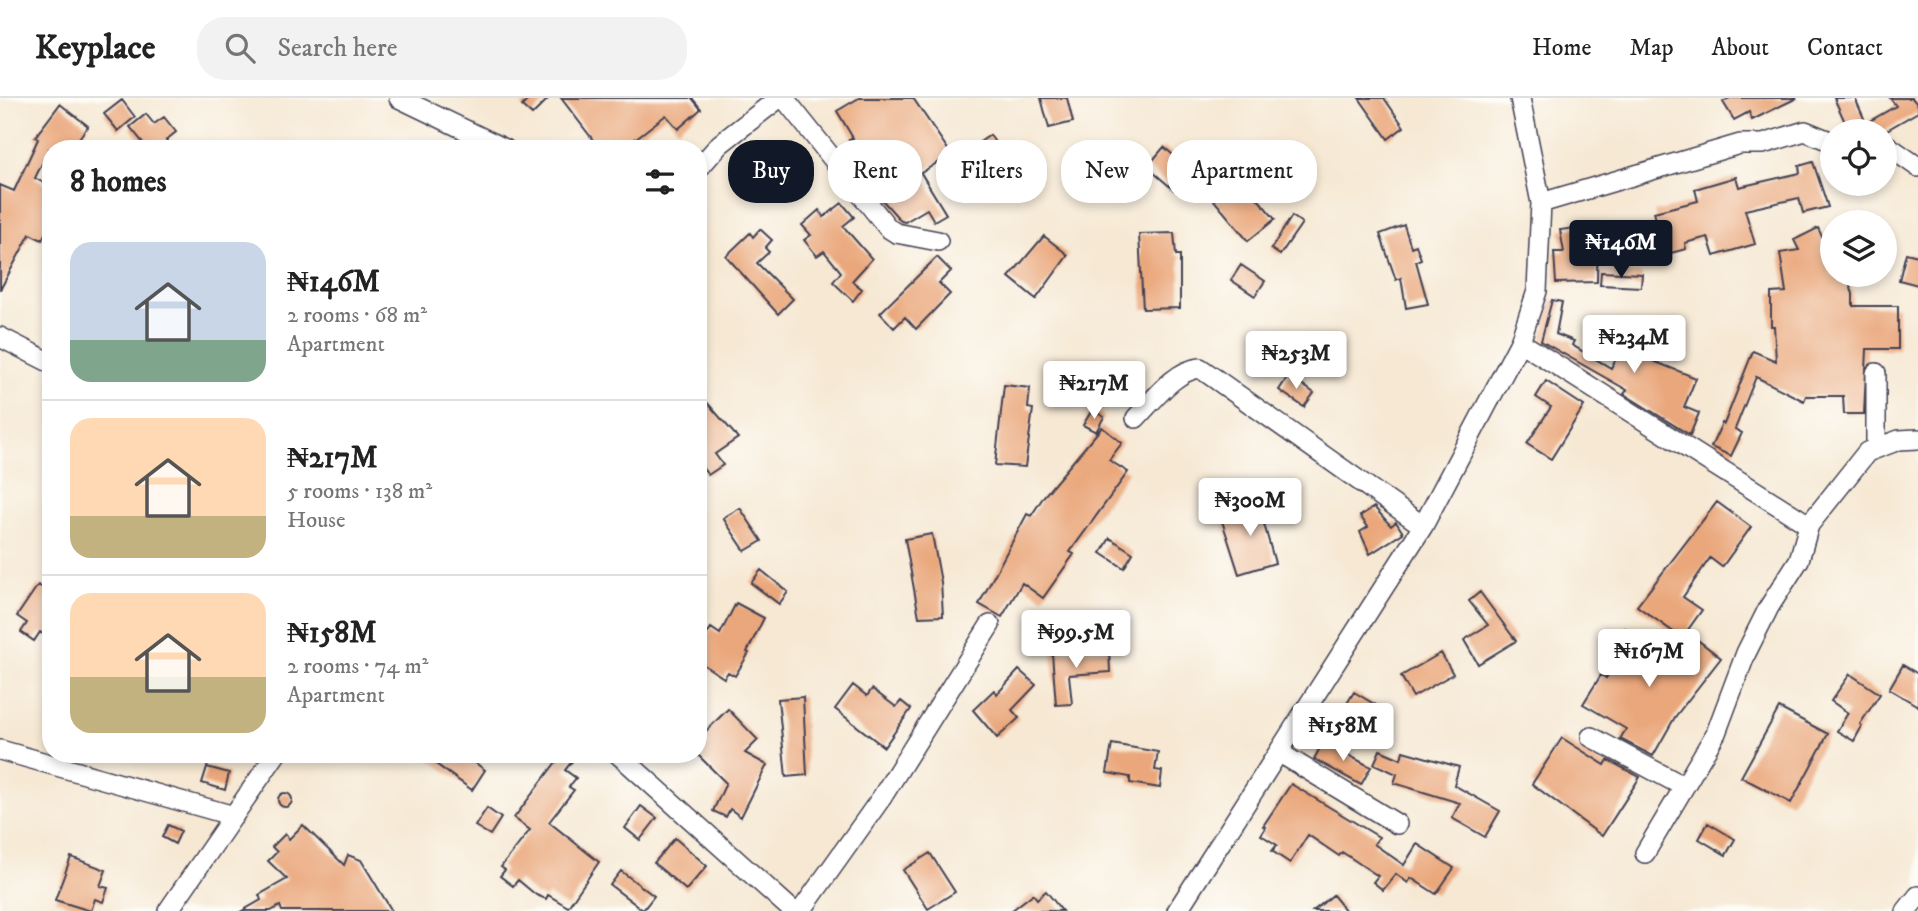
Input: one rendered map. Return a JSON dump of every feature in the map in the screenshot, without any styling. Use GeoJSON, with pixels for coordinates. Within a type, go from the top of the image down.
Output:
{"type":"FeatureCollection","features":[{"type":"Feature","properties":{"kind":"street"},"geometry":{"type":"LineString","coordinates":[[399,98],[486,140]]}},
{"type":"Feature","properties":{"kind":"street"},"geometry":{"type":"LineString","coordinates":[[707,159],[720,144],[779,98]]}},
{"type":"Feature","properties":{"kind":"street"},"geometry":{"type":"LineString","coordinates":[[784,98],[888,228],[896,233],[938,242]]}},
{"type":"Feature","properties":{"kind":"street"},"geometry":{"type":"LineString","coordinates":[[1177,911],[1423,526],[1520,342],[1537,291],[1541,203],[1520,98]]}},
{"type":"Feature","properties":{"kind":"street"},"geometry":{"type":"LineString","coordinates":[[1541,203],[1740,144],[1763,144],[1795,132],[1809,131],[1820,136]]}},
{"type":"Feature","properties":{"kind":"street"},"geometry":{"type":"LineString","coordinates":[[1897,152],[1918,167]]}},
{"type":"Feature","properties":{"kind":"street"},"geometry":{"type":"LineString","coordinates":[[0,337],[42,358]]}},
{"type":"Feature","properties":{"kind":"street"},"geometry":{"type":"LineString","coordinates":[[1520,342],[1809,526]]}},
{"type":"Feature","properties":{"kind":"street"},"geometry":{"type":"LineString","coordinates":[[1136,418],[1171,383],[1191,369],[1200,368],[1423,526]]}},
{"type":"Feature","properties":{"kind":"street"},"geometry":{"type":"LineString","coordinates":[[1876,373],[1876,448]]}},
{"type":"Feature","properties":{"kind":"street"},"geometry":{"type":"LineString","coordinates":[[1645,853],[1724,717],[1746,653],[1769,607],[1799,560],[1809,526],[1859,459],[1876,448],[1899,440],[1918,439]]}},
{"type":"Feature","properties":{"kind":"street"},"geometry":{"type":"LineString","coordinates":[[801,911],[882,797],[990,625]]}},
{"type":"Feature","properties":{"kind":"street"},"geometry":{"type":"LineString","coordinates":[[1591,737],[1683,786]]}},
{"type":"Feature","properties":{"kind":"street"},"geometry":{"type":"LineString","coordinates":[[0,750],[42,762]]}},
{"type":"Feature","properties":{"kind":"street"},"geometry":{"type":"LineString","coordinates":[[1280,753],[1397,824]]}},
{"type":"Feature","properties":{"kind":"street"},"geometry":{"type":"LineString","coordinates":[[46,763],[233,816]]}},
{"type":"Feature","properties":{"kind":"street"},"geometry":{"type":"LineString","coordinates":[[168,911],[270,763]]}},
{"type":"Feature","properties":{"kind":"street"},"geometry":{"type":"LineString","coordinates":[[628,763],[793,911]]}},
{"type":"Feature","properties":{"kind":"street"},"geometry":{"type":"LineString","coordinates":[[1906,911],[1918,896]]}},
{"type":"Feature","properties":{"kind":"building"},"geometry":{"type":"Polygon","coordinates":[[[530,98],[549,98],[532,115],[522,106],[530,98]]]}},
{"type":"Feature","properties":{"kind":"building"},"geometry":{"type":"Polygon","coordinates":[[[561,98],[692,98],[701,109],[678,129],[666,115],[634,140],[593,140],[561,98]]]}},
{"type":"Feature","properties":{"kind":"building"},"geometry":{"type":"Polygon","coordinates":[[[859,98],[913,98],[942,140],[936,140],[936,164],[922,172],[922,140],[849,140],[853,138],[837,111],[859,98]]]}},
{"type":"Feature","properties":{"kind":"building"},"geometry":{"type":"Polygon","coordinates":[[[1041,98],[1067,98],[1073,122],[1049,128],[1041,98]]]}},
{"type":"Feature","properties":{"kind":"building"},"geometry":{"type":"Polygon","coordinates":[[[1359,98],[1384,98],[1404,127],[1388,139],[1359,98]]]}},
{"type":"Feature","properties":{"kind":"building"},"geometry":{"type":"Polygon","coordinates":[[[1730,98],[1797,98],[1752,120],[1749,112],[1734,120],[1723,102],[1730,98]]]}},
{"type":"Feature","properties":{"kind":"building"},"geometry":{"type":"Polygon","coordinates":[[[1834,98],[1855,98],[1864,119],[1844,119],[1834,98]]]}},
{"type":"Feature","properties":{"kind":"building"},"geometry":{"type":"Polygon","coordinates":[[[1890,98],[1912,98],[1918,105],[1918,112],[1897,124],[1897,119],[1873,119],[1896,106],[1890,98]]]}},
{"type":"Feature","properties":{"kind":"building"},"geometry":{"type":"Polygon","coordinates":[[[122,100],[135,117],[118,131],[104,114],[122,100]]]}},
{"type":"Feature","properties":{"kind":"building"},"geometry":{"type":"Polygon","coordinates":[[[60,104],[88,126],[78,140],[42,140],[42,164],[35,178],[42,182],[42,240],[30,234],[0,290],[0,185],[14,191],[38,139],[35,137],[60,104]]]}},
{"type":"Feature","properties":{"kind":"building"},"geometry":{"type":"Polygon","coordinates":[[[146,114],[154,124],[164,117],[176,132],[166,140],[141,140],[130,127],[146,114]]]}},
{"type":"Feature","properties":{"kind":"building"},"geometry":{"type":"Polygon","coordinates":[[[1164,147],[1167,150],[1167,184],[1153,172],[1153,160],[1164,147]]]}},
{"type":"Feature","properties":{"kind":"building"},"geometry":{"type":"Polygon","coordinates":[[[1813,162],[1820,183],[1820,196],[1824,196],[1828,207],[1803,213],[1799,198],[1745,210],[1755,244],[1714,256],[1708,237],[1685,243],[1686,249],[1663,255],[1659,240],[1644,244],[1640,228],[1657,224],[1654,212],[1698,201],[1695,189],[1736,177],[1739,187],[1800,173],[1799,166],[1813,162]]]}},
{"type":"Feature","properties":{"kind":"building"},"geometry":{"type":"Polygon","coordinates":[[[922,175],[936,198],[936,203],[939,203],[946,214],[934,221],[927,209],[905,222],[885,203],[922,203],[922,175]]]}},
{"type":"Feature","properties":{"kind":"building"},"geometry":{"type":"Polygon","coordinates":[[[842,203],[854,217],[843,226],[872,259],[852,281],[862,289],[853,301],[833,282],[841,272],[824,251],[817,256],[804,240],[811,235],[802,225],[819,210],[824,217],[842,203]]]}},
{"type":"Feature","properties":{"kind":"building"},"geometry":{"type":"Polygon","coordinates":[[[1216,203],[1261,203],[1275,219],[1248,241],[1216,203]]]}},
{"type":"Feature","properties":{"kind":"building"},"geometry":{"type":"Polygon","coordinates":[[[1292,216],[1302,223],[1280,255],[1271,249],[1292,216]]]}},
{"type":"Feature","properties":{"kind":"building"},"geometry":{"type":"Polygon","coordinates":[[[1404,225],[1411,247],[1416,245],[1421,259],[1416,261],[1428,304],[1406,308],[1401,278],[1396,280],[1380,234],[1404,225]]]}},
{"type":"Feature","properties":{"kind":"building"},"geometry":{"type":"Polygon","coordinates":[[[1598,225],[1597,282],[1556,283],[1554,252],[1564,252],[1560,230],[1598,225]]]}},
{"type":"Feature","properties":{"kind":"building"},"geometry":{"type":"Polygon","coordinates":[[[1818,228],[1820,287],[1851,287],[1853,306],[1898,306],[1898,349],[1867,349],[1864,414],[1844,414],[1843,396],[1806,396],[1804,401],[1756,377],[1735,429],[1742,433],[1731,456],[1711,447],[1722,423],[1724,424],[1753,351],[1776,361],[1774,326],[1771,326],[1771,293],[1786,292],[1780,253],[1799,250],[1794,240],[1818,228]]]}},
{"type":"Feature","properties":{"kind":"building"},"geometry":{"type":"Polygon","coordinates":[[[760,229],[772,240],[765,248],[769,252],[757,263],[793,299],[778,314],[726,256],[750,233],[753,237],[760,229]]]}},
{"type":"Feature","properties":{"kind":"building"},"geometry":{"type":"Polygon","coordinates":[[[1174,233],[1176,255],[1180,255],[1180,308],[1143,309],[1139,234],[1174,233]]]}},
{"type":"Feature","properties":{"kind":"building"},"geometry":{"type":"Polygon","coordinates":[[[1044,236],[1068,255],[1036,299],[1009,277],[1044,236]]]}},
{"type":"Feature","properties":{"kind":"building"},"geometry":{"type":"Polygon","coordinates":[[[1906,253],[1918,256],[1918,285],[1899,280],[1906,253]]]}},
{"type":"Feature","properties":{"kind":"building"},"geometry":{"type":"Polygon","coordinates":[[[937,257],[951,271],[939,283],[950,294],[916,329],[905,317],[894,328],[880,313],[937,257]]]}},
{"type":"Feature","properties":{"kind":"building"},"geometry":{"type":"Polygon","coordinates":[[[1241,265],[1265,281],[1255,296],[1231,280],[1241,265]]]}},
{"type":"Feature","properties":{"kind":"building"},"geometry":{"type":"Polygon","coordinates":[[[1601,272],[1642,274],[1641,287],[1600,285],[1601,272]]]}},
{"type":"Feature","properties":{"kind":"building"},"geometry":{"type":"Polygon","coordinates":[[[1552,300],[1562,302],[1556,334],[1574,341],[1572,345],[1611,368],[1627,338],[1657,352],[1653,361],[1696,378],[1684,407],[1699,413],[1690,435],[1624,394],[1627,390],[1541,341],[1552,300]]]}},
{"type":"Feature","properties":{"kind":"building"},"geometry":{"type":"Polygon","coordinates":[[[1289,375],[1314,393],[1304,407],[1279,390],[1289,375]]]}},
{"type":"Feature","properties":{"kind":"building"},"geometry":{"type":"Polygon","coordinates":[[[1546,381],[1584,406],[1551,459],[1527,444],[1551,407],[1536,397],[1546,381]]]}},
{"type":"Feature","properties":{"kind":"building"},"geometry":{"type":"Polygon","coordinates":[[[1004,385],[1030,388],[1028,408],[1033,409],[1025,467],[995,465],[1004,385]]]}},
{"type":"Feature","properties":{"kind":"building"},"geometry":{"type":"Polygon","coordinates":[[[707,402],[738,438],[715,454],[723,465],[708,475],[707,402]]]}},
{"type":"Feature","properties":{"kind":"building"},"geometry":{"type":"Polygon","coordinates":[[[1092,410],[1104,417],[1096,432],[1083,425],[1092,410]]]}},
{"type":"Feature","properties":{"kind":"building"},"geometry":{"type":"Polygon","coordinates":[[[1102,427],[1122,443],[1109,460],[1128,472],[1070,552],[1074,554],[1043,598],[1022,583],[1002,617],[979,604],[1027,514],[1031,516],[1044,496],[1102,427]]]}},
{"type":"Feature","properties":{"kind":"building"},"geometry":{"type":"Polygon","coordinates":[[[1264,498],[1271,522],[1264,524],[1275,563],[1239,574],[1222,521],[1249,512],[1247,503],[1264,498]]]}},
{"type":"Feature","properties":{"kind":"building"},"geometry":{"type":"Polygon","coordinates":[[[1717,502],[1751,527],[1722,567],[1710,558],[1683,597],[1702,610],[1682,638],[1637,606],[1717,502]]]}},
{"type":"Feature","properties":{"kind":"building"},"geometry":{"type":"Polygon","coordinates":[[[1374,507],[1391,526],[1396,522],[1403,533],[1370,554],[1360,532],[1368,527],[1360,516],[1374,507]]]}},
{"type":"Feature","properties":{"kind":"building"},"geometry":{"type":"Polygon","coordinates":[[[740,508],[762,541],[745,551],[723,518],[740,508]]]}},
{"type":"Feature","properties":{"kind":"building"},"geometry":{"type":"Polygon","coordinates":[[[932,534],[941,582],[943,616],[919,617],[905,539],[932,534]]]}},
{"type":"Feature","properties":{"kind":"building"},"geometry":{"type":"Polygon","coordinates":[[[1110,538],[1133,553],[1124,568],[1101,553],[1110,538]]]}},
{"type":"Feature","properties":{"kind":"building"},"geometry":{"type":"Polygon","coordinates":[[[761,570],[788,592],[779,604],[751,583],[761,570]]]}},
{"type":"Feature","properties":{"kind":"building"},"geometry":{"type":"Polygon","coordinates":[[[38,585],[42,587],[42,633],[40,632],[34,641],[21,632],[27,623],[17,616],[38,585]]]}},
{"type":"Feature","properties":{"kind":"building"},"geometry":{"type":"Polygon","coordinates":[[[1480,592],[1516,641],[1478,664],[1464,640],[1488,625],[1469,601],[1480,592]]]}},
{"type":"Feature","properties":{"kind":"building"},"geometry":{"type":"Polygon","coordinates":[[[736,603],[764,618],[747,652],[749,653],[735,676],[728,672],[724,678],[707,667],[707,634],[711,628],[720,634],[736,603]]]}},
{"type":"Feature","properties":{"kind":"building"},"geometry":{"type":"Polygon","coordinates":[[[1625,628],[1668,665],[1691,635],[1721,658],[1675,717],[1653,756],[1620,739],[1626,729],[1583,704],[1601,675],[1606,678],[1623,647],[1615,640],[1625,628]]]}},
{"type":"Feature","properties":{"kind":"building"},"geometry":{"type":"Polygon","coordinates":[[[1109,649],[1110,672],[1069,675],[1072,704],[1056,705],[1052,653],[1109,649]]]}},
{"type":"Feature","properties":{"kind":"building"},"geometry":{"type":"Polygon","coordinates":[[[1441,653],[1453,674],[1413,697],[1401,676],[1441,653]]]}},
{"type":"Feature","properties":{"kind":"building"},"geometry":{"type":"Polygon","coordinates":[[[1903,665],[1918,674],[1918,706],[1889,689],[1903,665]]]}},
{"type":"Feature","properties":{"kind":"building"},"geometry":{"type":"Polygon","coordinates":[[[1019,670],[1036,685],[1012,710],[1019,718],[997,738],[973,710],[994,690],[997,694],[1019,670]]]}},
{"type":"Feature","properties":{"kind":"building"},"geometry":{"type":"Polygon","coordinates":[[[1850,674],[1880,694],[1860,724],[1862,726],[1854,741],[1837,731],[1848,713],[1831,701],[1850,674]]]}},
{"type":"Feature","properties":{"kind":"building"},"geometry":{"type":"Polygon","coordinates":[[[853,685],[867,696],[872,689],[896,707],[901,701],[911,709],[884,747],[835,709],[853,685]]]}},
{"type":"Feature","properties":{"kind":"building"},"geometry":{"type":"Polygon","coordinates":[[[1354,692],[1384,710],[1370,738],[1338,718],[1354,692]]]}},
{"type":"Feature","properties":{"kind":"building"},"geometry":{"type":"Polygon","coordinates":[[[803,697],[807,775],[786,777],[778,699],[803,697]]]}},
{"type":"Feature","properties":{"kind":"building"},"geometry":{"type":"Polygon","coordinates":[[[1779,708],[1828,734],[1791,803],[1741,777],[1779,708]]]}},
{"type":"Feature","properties":{"kind":"building"},"geometry":{"type":"Polygon","coordinates":[[[728,709],[758,740],[745,753],[767,765],[741,817],[730,809],[726,817],[713,811],[726,783],[706,763],[707,730],[728,709]]]}},
{"type":"Feature","properties":{"kind":"building"},"geometry":{"type":"Polygon","coordinates":[[[1562,738],[1605,765],[1608,760],[1640,777],[1602,836],[1532,784],[1562,738]]]}},
{"type":"Feature","properties":{"kind":"building"},"geometry":{"type":"Polygon","coordinates":[[[1323,742],[1371,767],[1361,785],[1314,759],[1323,742]]]}},
{"type":"Feature","properties":{"kind":"building"},"geometry":{"type":"Polygon","coordinates":[[[1112,744],[1158,752],[1155,770],[1162,771],[1160,788],[1130,783],[1130,777],[1107,773],[1112,744]]]}},
{"type":"Feature","properties":{"kind":"building"},"geometry":{"type":"Polygon","coordinates":[[[1380,750],[1401,759],[1403,751],[1459,767],[1454,785],[1500,811],[1485,837],[1452,818],[1460,803],[1394,783],[1397,774],[1374,764],[1380,750]]]}},
{"type":"Feature","properties":{"kind":"building"},"geometry":{"type":"Polygon","coordinates":[[[434,763],[475,763],[485,770],[472,790],[434,763]]]}},
{"type":"Feature","properties":{"kind":"building"},"geometry":{"type":"Polygon","coordinates":[[[555,763],[571,763],[565,770],[576,778],[569,787],[574,790],[549,822],[599,862],[568,907],[548,895],[546,899],[536,895],[518,880],[513,886],[500,876],[505,870],[501,867],[530,830],[514,818],[555,763]]]}},
{"type":"Feature","properties":{"kind":"building"},"geometry":{"type":"Polygon","coordinates":[[[207,767],[229,773],[225,790],[202,783],[207,767]]]}},
{"type":"Feature","properties":{"kind":"building"},"geometry":{"type":"Polygon","coordinates":[[[1291,784],[1379,837],[1374,844],[1404,865],[1417,844],[1454,868],[1436,894],[1411,878],[1408,883],[1396,874],[1383,890],[1373,882],[1378,876],[1342,852],[1339,856],[1308,835],[1290,863],[1272,851],[1277,845],[1261,835],[1266,827],[1263,826],[1291,784]]]}},
{"type":"Feature","properties":{"kind":"building"},"geometry":{"type":"Polygon","coordinates":[[[282,793],[288,793],[292,800],[288,807],[282,807],[278,803],[278,797],[282,793]]]}},
{"type":"Feature","properties":{"kind":"building"},"geometry":{"type":"Polygon","coordinates":[[[641,806],[657,818],[640,840],[625,828],[641,806]]]}},
{"type":"Feature","properties":{"kind":"building"},"geometry":{"type":"Polygon","coordinates":[[[487,808],[501,818],[490,835],[475,826],[487,808]]]}},
{"type":"Feature","properties":{"kind":"building"},"geometry":{"type":"Polygon","coordinates":[[[1708,823],[1735,839],[1726,855],[1699,839],[1708,823]]]}},
{"type":"Feature","properties":{"kind":"building"},"geometry":{"type":"Polygon","coordinates":[[[168,825],[181,831],[175,844],[162,837],[168,825]]]}},
{"type":"Feature","properties":{"kind":"building"},"geometry":{"type":"Polygon","coordinates":[[[303,825],[344,865],[348,855],[361,860],[392,911],[282,911],[280,906],[271,911],[242,911],[261,900],[259,895],[287,879],[268,861],[277,852],[272,847],[285,834],[289,839],[303,825]]]}},
{"type":"Feature","properties":{"kind":"building"},"geometry":{"type":"Polygon","coordinates":[[[675,838],[707,866],[686,890],[654,863],[675,838]]]}},
{"type":"Feature","properties":{"kind":"building"},"geometry":{"type":"Polygon","coordinates":[[[930,853],[955,892],[928,909],[903,870],[930,853]]]}},
{"type":"Feature","properties":{"kind":"building"},"geometry":{"type":"Polygon","coordinates":[[[71,857],[106,870],[100,886],[108,888],[103,902],[95,899],[91,911],[55,900],[71,857]]]}},
{"type":"Feature","properties":{"kind":"building"},"geometry":{"type":"Polygon","coordinates":[[[621,871],[654,896],[643,910],[610,885],[621,871]]]}},
{"type":"Feature","properties":{"kind":"building"},"geometry":{"type":"Polygon","coordinates":[[[1046,891],[1062,911],[1011,911],[1033,894],[1037,899],[1046,891]]]}},
{"type":"Feature","properties":{"kind":"building"},"geometry":{"type":"Polygon","coordinates":[[[1333,895],[1346,911],[1313,911],[1333,895]]]}}]}
